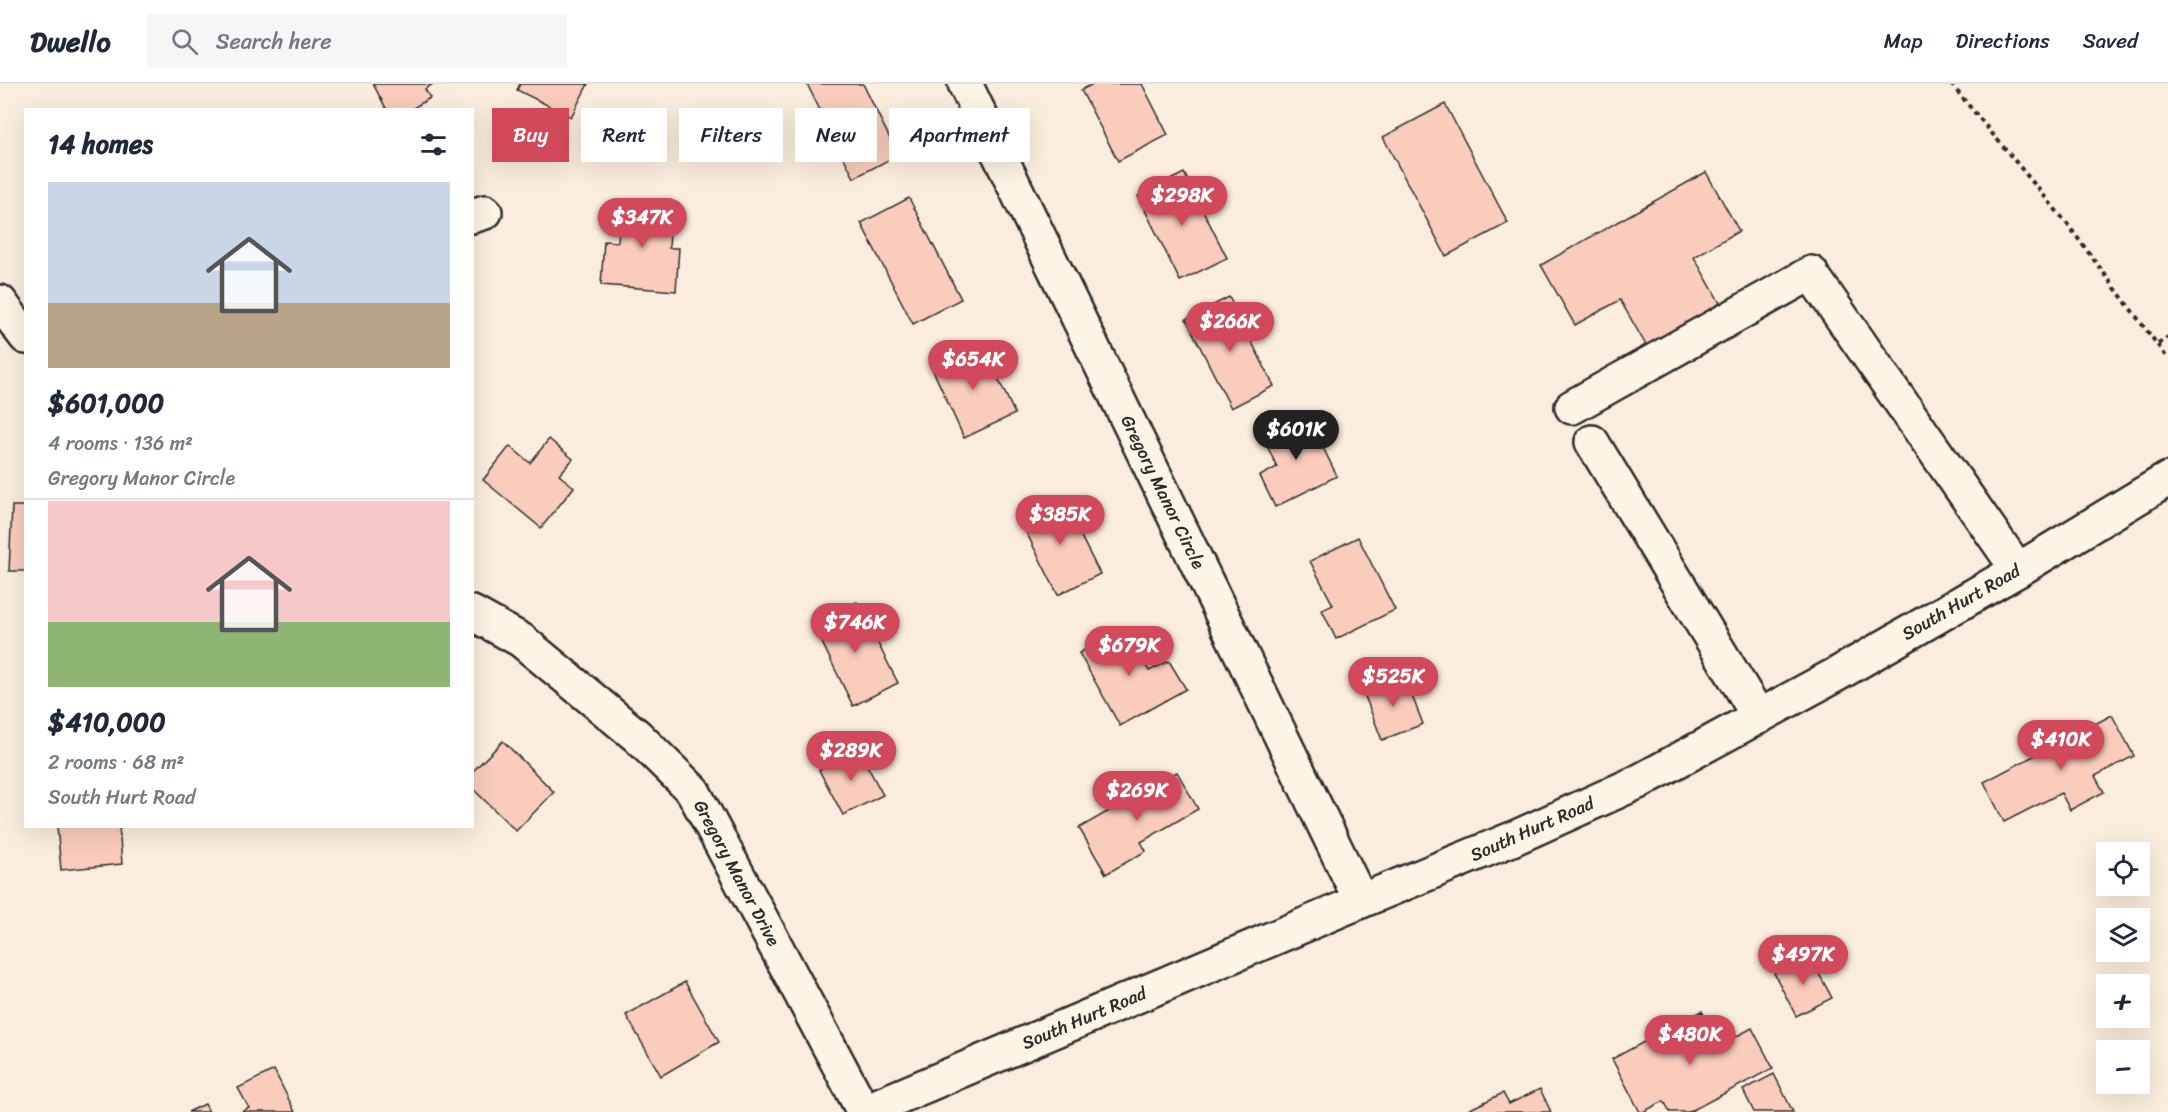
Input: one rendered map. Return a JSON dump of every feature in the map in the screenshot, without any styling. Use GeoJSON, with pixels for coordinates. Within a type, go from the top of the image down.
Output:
{"type":"FeatureCollection","features":[{"type":"Feature","properties":{"kind":"street","name":"Gregory Manor Circle"},"geometry":{"type":"LineString","coordinates":[[965,84],[1361,901]]}},
{"type":"Feature","properties":{"kind":"street"},"geometry":{"type":"LineString","coordinates":[[1572,407],[1814,277],[2018,570]]}},
{"type":"Feature","properties":{"kind":"street"},"geometry":{"type":"LineString","coordinates":[[0,302],[24,334]]}},
{"type":"Feature","properties":{"kind":"street"},"geometry":{"type":"LineString","coordinates":[[1592,442],[1760,717]]}},
{"type":"Feature","properties":{"kind":"street","name":"South Hurt Road"},"geometry":{"type":"LineString","coordinates":[[863,1112],[1512,839],[1638,782],[1760,717],[2018,570],[2168,479]]}},
{"type":"Feature","properties":{"kind":"street","name":"Gregory Manor Drive"},"geometry":{"type":"LineString","coordinates":[[474,614],[521,640],[637,736],[693,792],[863,1112]]}},
{"type":"Feature","properties":{"kind":"path"},"geometry":{"type":"LineString","coordinates":[[1951,84],[2065,221],[2168,359]]}},
{"type":"Feature","properties":{"kind":"path"},"geometry":{"type":"LineString","coordinates":[[2157,344],[2168,337]]}},
{"type":"Feature","properties":{"kind":"building"},"geometry":{"type":"Polygon","coordinates":[[[373,84],[433,84],[425,89],[430,98],[413,108],[386,108],[373,84]]]}},
{"type":"Feature","properties":{"kind":"building"},"geometry":{"type":"Polygon","coordinates":[[[520,84],[588,84],[571,117],[569,108],[553,108],[517,90],[520,84]]]}},
{"type":"Feature","properties":{"kind":"building"},"geometry":{"type":"Polygon","coordinates":[[[807,84],[863,84],[875,108],[819,108],[807,84]]]}},
{"type":"Feature","properties":{"kind":"building"},"geometry":{"type":"Polygon","coordinates":[[[1093,84],[1142,84],[1168,135],[1118,161],[1081,90],[1093,84]]]}},
{"type":"Feature","properties":{"kind":"building"},"geometry":{"type":"Polygon","coordinates":[[[1445,104],[1508,223],[1446,256],[1383,137],[1445,104]]]}},
{"type":"Feature","properties":{"kind":"building"},"geometry":{"type":"Polygon","coordinates":[[[877,112],[889,137],[889,160],[854,178],[846,162],[877,162],[877,112]]]}},
{"type":"Feature","properties":{"kind":"building"},"geometry":{"type":"Polygon","coordinates":[[[1706,172],[1739,231],[1694,257],[1724,310],[1650,352],[1620,300],[1575,325],[1541,265],[1706,172]]]}},
{"type":"Feature","properties":{"kind":"building"},"geometry":{"type":"Polygon","coordinates":[[[1184,173],[1227,258],[1180,281],[1138,196],[1184,173]]]}},
{"type":"Feature","properties":{"kind":"building"},"geometry":{"type":"Polygon","coordinates":[[[909,198],[961,299],[913,324],[861,223],[909,198]]]}},
{"type":"Feature","properties":{"kind":"building"},"geometry":{"type":"Polygon","coordinates":[[[621,201],[672,204],[669,248],[679,248],[676,291],[601,285],[604,241],[618,242],[621,201]]]}},
{"type":"Feature","properties":{"kind":"building"},"geometry":{"type":"Polygon","coordinates":[[[1229,297],[1274,386],[1231,408],[1186,319],[1229,297]]]}},
{"type":"Feature","properties":{"kind":"building"},"geometry":{"type":"Polygon","coordinates":[[[982,345],[1015,414],[964,438],[932,368],[982,345]]]}},
{"type":"Feature","properties":{"kind":"building"},"geometry":{"type":"Polygon","coordinates":[[[1306,413],[1337,476],[1275,507],[1260,476],[1277,467],[1262,435],[1306,413]]]}},
{"type":"Feature","properties":{"kind":"building"},"geometry":{"type":"Polygon","coordinates":[[[549,439],[573,459],[559,475],[574,487],[541,528],[483,480],[510,446],[530,463],[549,439]]]}},
{"type":"Feature","properties":{"kind":"building"},"geometry":{"type":"Polygon","coordinates":[[[1061,497],[1100,574],[1058,595],[1019,518],[1061,497]]]}},
{"type":"Feature","properties":{"kind":"building"},"geometry":{"type":"Polygon","coordinates":[[[12,506],[24,506],[24,571],[9,571],[12,506]]]}},
{"type":"Feature","properties":{"kind":"building"},"geometry":{"type":"Polygon","coordinates":[[[1358,537],[1395,610],[1336,639],[1322,610],[1333,605],[1310,561],[1358,537]]]}},
{"type":"Feature","properties":{"kind":"building"},"geometry":{"type":"Polygon","coordinates":[[[857,602],[898,683],[853,706],[813,624],[857,602]]]}},
{"type":"Feature","properties":{"kind":"building"},"geometry":{"type":"Polygon","coordinates":[[[1125,628],[1149,671],[1169,661],[1186,689],[1120,726],[1079,653],[1125,628]]]}},
{"type":"Feature","properties":{"kind":"building"},"geometry":{"type":"Polygon","coordinates":[[[1404,675],[1423,724],[1382,740],[1363,691],[1404,675]]]}},
{"type":"Feature","properties":{"kind":"building"},"geometry":{"type":"Polygon","coordinates":[[[2112,715],[2134,756],[2095,776],[2104,792],[2070,810],[2061,793],[2004,822],[1984,782],[2112,715]]]}},
{"type":"Feature","properties":{"kind":"building"},"geometry":{"type":"Polygon","coordinates":[[[503,741],[554,792],[516,831],[474,790],[474,770],[503,741]]]}},
{"type":"Feature","properties":{"kind":"building"},"geometry":{"type":"Polygon","coordinates":[[[858,749],[883,795],[843,815],[819,770],[858,749]]]}},
{"type":"Feature","properties":{"kind":"building"},"geometry":{"type":"Polygon","coordinates":[[[1177,772],[1198,809],[1141,842],[1146,851],[1106,874],[1079,828],[1177,772]]]}},
{"type":"Feature","properties":{"kind":"building"},"geometry":{"type":"Polygon","coordinates":[[[57,828],[119,828],[122,864],[61,870],[57,828]]]}},
{"type":"Feature","properties":{"kind":"building"},"geometry":{"type":"Polygon","coordinates":[[[1809,955],[1832,998],[1796,1016],[1774,973],[1809,955]]]}},
{"type":"Feature","properties":{"kind":"building"},"geometry":{"type":"Polygon","coordinates":[[[685,982],[719,1042],[661,1076],[626,1015],[685,982]]]}},
{"type":"Feature","properties":{"kind":"building"},"geometry":{"type":"Polygon","coordinates":[[[1702,1011],[1720,1045],[1752,1028],[1773,1068],[1689,1112],[1670,1112],[1664,1101],[1640,1112],[1612,1059],[1702,1011]]]}},
{"type":"Feature","properties":{"kind":"building"},"geometry":{"type":"Polygon","coordinates":[[[274,1070],[295,1112],[241,1112],[249,1108],[238,1088],[274,1070]]]}},
{"type":"Feature","properties":{"kind":"building"},"geometry":{"type":"Polygon","coordinates":[[[1774,1074],[1793,1112],[1754,1112],[1743,1090],[1774,1074]]]}},
{"type":"Feature","properties":{"kind":"building"},"geometry":{"type":"Polygon","coordinates":[[[1540,1089],[1551,1112],[1464,1112],[1503,1093],[1509,1104],[1540,1089]]]}},
{"type":"Feature","properties":{"kind":"building"},"geometry":{"type":"Polygon","coordinates":[[[205,1104],[209,1112],[188,1112],[205,1104]]]}}]}
